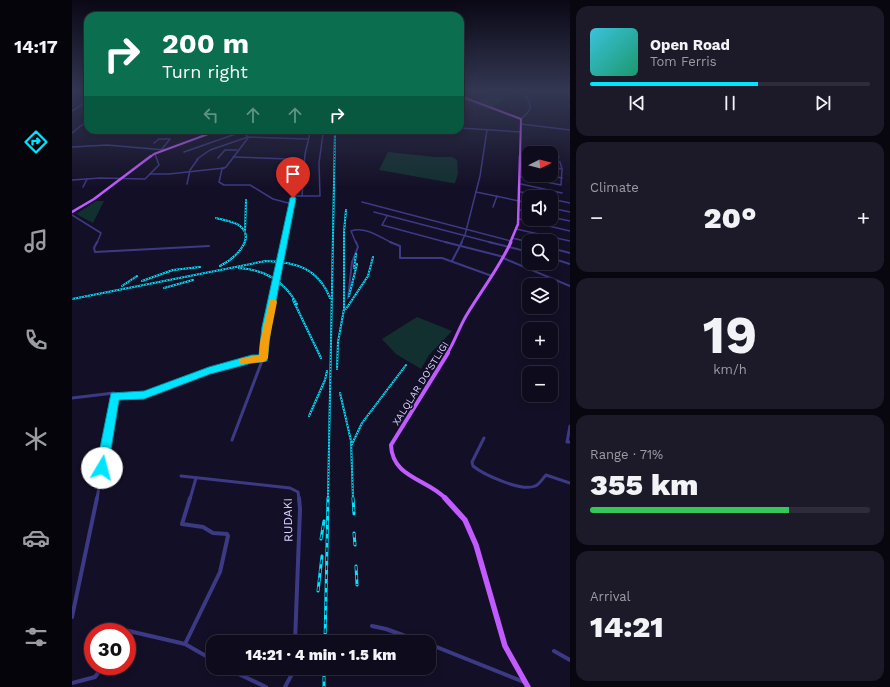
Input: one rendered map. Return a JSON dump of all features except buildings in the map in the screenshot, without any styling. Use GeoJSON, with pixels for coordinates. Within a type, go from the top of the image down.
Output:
{"type":"FeatureCollection","features":[{"type":"Feature","properties":{"kind":"main road","name":"XALQLAR DO’STLIGI"},"geometry":{"type":"LineString","coordinates":[[521,124],[520,210],[519,219],[512,239],[504,258],[466,316],[454,341],[392,441],[390,448],[404,473],[440,492],[465,520],[476,546],[505,646],[527,685]]}},
{"type":"Feature","properties":{"kind":"main road"},"geometry":{"type":"LineString","coordinates":[[72,213],[94,199],[147,157],[163,149],[206,134]]}},
{"type":"Feature","properties":{"kind":"main road"},"geometry":{"type":"LineString","coordinates":[[121,178],[163,149]]}},
{"type":"Feature","properties":{"kind":"street"},"geometry":{"type":"LineString","coordinates":[[72,133],[84,123]]}},
{"type":"Feature","properties":{"kind":"street"},"geometry":{"type":"LineString","coordinates":[[521,124],[570,130]]}},
{"type":"Feature","properties":{"kind":"street"},"geometry":{"type":"LineString","coordinates":[[464,128],[521,132]]}},
{"type":"Feature","properties":{"kind":"street"},"geometry":{"type":"LineString","coordinates":[[452,261],[467,230],[476,192],[487,130]]}},
{"type":"Feature","properties":{"kind":"street"},"geometry":{"type":"LineString","coordinates":[[184,152],[233,134]]}},
{"type":"Feature","properties":{"kind":"street"},"geometry":{"type":"LineString","coordinates":[[302,196],[305,154],[310,134]]}},
{"type":"Feature","properties":{"kind":"street"},"geometry":{"type":"LineString","coordinates":[[232,440],[259,364],[264,358],[267,327],[294,196],[320,196],[319,163],[324,134],[322,134]]}},
{"type":"Feature","properties":{"kind":"street"},"geometry":{"type":"LineString","coordinates":[[248,137],[224,168],[220,176],[220,184],[250,185],[254,189],[267,194],[273,199],[292,203]]}},
{"type":"Feature","properties":{"kind":"street"},"geometry":{"type":"LineString","coordinates":[[187,184],[190,170],[198,159],[210,150],[248,137],[308,139]]}},
{"type":"Feature","properties":{"kind":"street"},"geometry":{"type":"LineString","coordinates":[[72,147],[93,144],[163,149],[170,139],[158,139],[154,143]]}},
{"type":"Feature","properties":{"kind":"street"},"geometry":{"type":"LineString","coordinates":[[218,158],[225,150],[237,150]]}},
{"type":"Feature","properties":{"kind":"street"},"geometry":{"type":"LineString","coordinates":[[72,180],[121,178],[144,179],[159,165],[155,154]]}},
{"type":"Feature","properties":{"kind":"street"},"geometry":{"type":"LineString","coordinates":[[232,157],[289,159],[286,184],[303,184]]}},
{"type":"Feature","properties":{"kind":"street"},"geometry":{"type":"LineString","coordinates":[[521,184],[561,192],[562,169],[560,162],[558,162]]}},
{"type":"Feature","properties":{"kind":"street"},"geometry":{"type":"LineString","coordinates":[[150,174],[162,176],[207,167],[224,168]]}},
{"type":"Feature","properties":{"kind":"street"},"geometry":{"type":"LineString","coordinates":[[558,168],[562,169]]}},
{"type":"Feature","properties":{"kind":"street"},"geometry":{"type":"LineString","coordinates":[[521,177],[561,185]]}},
{"type":"Feature","properties":{"kind":"street"},"geometry":{"type":"LineString","coordinates":[[558,177],[562,178]]}},
{"type":"Feature","properties":{"kind":"street"},"geometry":{"type":"LineString","coordinates":[[83,187],[87,179]]}},
{"type":"Feature","properties":{"kind":"street"},"geometry":{"type":"LineString","coordinates":[[476,192],[520,201]]}},
{"type":"Feature","properties":{"kind":"street"},"geometry":{"type":"LineString","coordinates":[[493,207],[497,196]]}},
{"type":"Feature","properties":{"kind":"street"},"geometry":{"type":"LineString","coordinates":[[558,200],[570,203]]}},
{"type":"Feature","properties":{"kind":"street"},"geometry":{"type":"LineString","coordinates":[[362,202],[467,230],[522,241]]}},
{"type":"Feature","properties":{"kind":"street"},"geometry":{"type":"LineString","coordinates":[[558,209],[570,212]]}},
{"type":"Feature","properties":{"kind":"street"},"geometry":{"type":"LineString","coordinates":[[374,212],[522,250]]}},
{"type":"Feature","properties":{"kind":"street"},"geometry":{"type":"LineString","coordinates":[[72,213],[101,233],[94,248],[96,252],[209,246]]}},
{"type":"Feature","properties":{"kind":"street"},"geometry":{"type":"LineString","coordinates":[[387,216],[382,225],[504,258],[570,286]]}},
{"type":"Feature","properties":{"kind":"street"},"geometry":{"type":"LineString","coordinates":[[558,218],[570,221]]}},
{"type":"Feature","properties":{"kind":"street"},"geometry":{"type":"LineString","coordinates":[[519,219],[570,231]]}},
{"type":"Feature","properties":{"kind":"street"},"geometry":{"type":"LineString","coordinates":[[348,298],[352,262],[358,247],[351,229],[365,229],[386,241],[400,246],[400,258],[438,258],[452,261],[492,276]]}},
{"type":"Feature","properties":{"kind":"street"},"geometry":{"type":"LineString","coordinates":[[516,229],[570,241]]}},
{"type":"Feature","properties":{"kind":"street"},"geometry":{"type":"LineString","coordinates":[[558,250],[570,253]]}},
{"type":"Feature","properties":{"kind":"street"},"geometry":{"type":"LineString","coordinates":[[558,260],[570,264]]}},
{"type":"Feature","properties":{"kind":"street"},"geometry":{"type":"LineString","coordinates":[[72,398],[114,393],[114,396],[144,395],[209,370],[252,359],[264,358]]}},
{"type":"Feature","properties":{"kind":"street"},"geometry":{"type":"LineString","coordinates":[[72,617],[96,504],[114,396]]}},
{"type":"Feature","properties":{"kind":"street"},"geometry":{"type":"LineString","coordinates":[[570,426],[567,442],[570,442]]}},
{"type":"Feature","properties":{"kind":"street"},"geometry":{"type":"LineString","coordinates":[[484,438],[472,462],[472,466],[479,471],[528,488],[534,487],[543,482],[546,474],[570,482]]}},
{"type":"Feature","properties":{"kind":"street","name":"RUDAKI"},"geometry":{"type":"LineString","coordinates":[[181,476],[290,488],[298,492],[300,509],[295,635]]}},
{"type":"Feature","properties":{"kind":"street"},"geometry":{"type":"LineString","coordinates":[[185,644],[220,572],[228,536],[227,534],[213,533],[211,529],[204,527],[182,524],[196,478]]}},
{"type":"Feature","properties":{"kind":"street"},"geometry":{"type":"LineString","coordinates":[[372,626],[386,628],[404,635]]}},
{"type":"Feature","properties":{"kind":"street"},"geometry":{"type":"LineString","coordinates":[[136,634],[185,644],[206,656]]}},
{"type":"Feature","properties":{"kind":"street"},"geometry":{"type":"LineString","coordinates":[[436,647],[527,685]]}},
{"type":"Feature","properties":{"kind":"street"},"geometry":{"type":"LineString","coordinates":[[554,651],[570,660]]}},
{"type":"Feature","properties":{"kind":"street"},"geometry":{"type":"LineString","coordinates":[[72,683],[96,677],[97,675]]}},
{"type":"Feature","properties":{"kind":"street"},"geometry":{"type":"LineString","coordinates":[[241,675],[266,687]]}},
{"type":"Feature","properties":{"kind":"street"},"geometry":{"type":"LineString","coordinates":[[285,687],[291,675]]}},
{"type":"Feature","properties":{"kind":"green space"},"geometry":{"type":"Polygon","coordinates":[[[388,152],[435,157],[452,157],[457,160],[458,174],[455,183],[379,170],[388,152]]]}},
{"type":"Feature","properties":{"kind":"green space"},"geometry":{"type":"Polygon","coordinates":[[[96,201],[104,201],[93,223],[76,214],[96,201]]]}},
{"type":"Feature","properties":{"kind":"green space"},"geometry":{"type":"Polygon","coordinates":[[[417,317],[452,331],[429,355],[421,369],[396,354],[382,339],[417,317]]]}},
{"type":"Feature","properties":{"kind":"railway"},"geometry":{"type":"LineString","coordinates":[[328,499],[335,134]]}},
{"type":"Feature","properties":{"kind":"railway"},"geometry":{"type":"LineString","coordinates":[[245,231],[246,200]]}},
{"type":"Feature","properties":{"kind":"railway"},"geometry":{"type":"LineString","coordinates":[[337,369],[338,342],[344,309],[344,232],[346,210]]}},
{"type":"Feature","properties":{"kind":"railway"},"geometry":{"type":"LineString","coordinates":[[216,218],[238,224],[245,231]]}},
{"type":"Feature","properties":{"kind":"railway"},"geometry":{"type":"LineString","coordinates":[[220,266],[231,259],[241,249],[246,237],[245,231]]}},
{"type":"Feature","properties":{"kind":"railway"},"geometry":{"type":"LineString","coordinates":[[354,268],[356,254]]}},
{"type":"Feature","properties":{"kind":"railway"},"geometry":{"type":"LineString","coordinates":[[346,309],[368,276],[373,257]]}},
{"type":"Feature","properties":{"kind":"railway"},"geometry":{"type":"LineString","coordinates":[[72,299],[266,261],[296,265],[312,273],[325,288],[330,298]]}},
{"type":"Feature","properties":{"kind":"railway"},"geometry":{"type":"LineString","coordinates":[[349,296],[357,264]]}},
{"type":"Feature","properties":{"kind":"railway"},"geometry":{"type":"LineString","coordinates":[[142,281],[173,270],[200,267]]}},
{"type":"Feature","properties":{"kind":"railway"},"geometry":{"type":"LineString","coordinates":[[239,268],[258,271],[273,278],[286,289],[297,304]]}},
{"type":"Feature","properties":{"kind":"railway"},"geometry":{"type":"LineString","coordinates":[[122,286],[137,276]]}},
{"type":"Feature","properties":{"kind":"railway"},"geometry":{"type":"LineString","coordinates":[[164,288],[193,280]]}},
{"type":"Feature","properties":{"kind":"railway"},"geometry":{"type":"LineString","coordinates":[[293,300],[321,358]]}},
{"type":"Feature","properties":{"kind":"railway"},"geometry":{"type":"LineString","coordinates":[[352,444],[362,423],[406,365]]}},
{"type":"Feature","properties":{"kind":"railway"},"geometry":{"type":"LineString","coordinates":[[309,416],[325,380],[327,371]]}},
{"type":"Feature","properties":{"kind":"railway"},"geometry":{"type":"LineString","coordinates":[[340,393],[351,441],[353,499]]}},
{"type":"Feature","properties":{"kind":"railway"},"geometry":{"type":"LineString","coordinates":[[325,635],[328,498]]}},
{"type":"Feature","properties":{"kind":"railway"},"geometry":{"type":"LineString","coordinates":[[353,498],[354,514]]}},
{"type":"Feature","properties":{"kind":"railway"},"geometry":{"type":"LineString","coordinates":[[321,539],[324,521]]}},
{"type":"Feature","properties":{"kind":"railway"},"geometry":{"type":"LineString","coordinates":[[354,533],[355,545]]}},
{"type":"Feature","properties":{"kind":"railway"},"geometry":{"type":"LineString","coordinates":[[318,591],[322,556]]}},
{"type":"Feature","properties":{"kind":"railway"},"geometry":{"type":"LineString","coordinates":[[356,566],[357,585]]}},
{"type":"Feature","properties":{"kind":"railway"},"geometry":{"type":"LineString","coordinates":[[324,675],[324,687]]}},
{"type":"Feature","properties":{"kind":"slow traffic"},"geometry":{"type":"LineString","coordinates":[[242,362],[264,358],[264,342],[273,302]]}},
{"type":"Feature","properties":{"kind":"route"},"geometry":{"type":"LineString","coordinates":[[102,468],[114,396],[130,397],[144,395],[209,370],[252,359],[264,358],[264,342],[272,311],[276,284],[282,261],[283,243],[293,198]]}}]}
